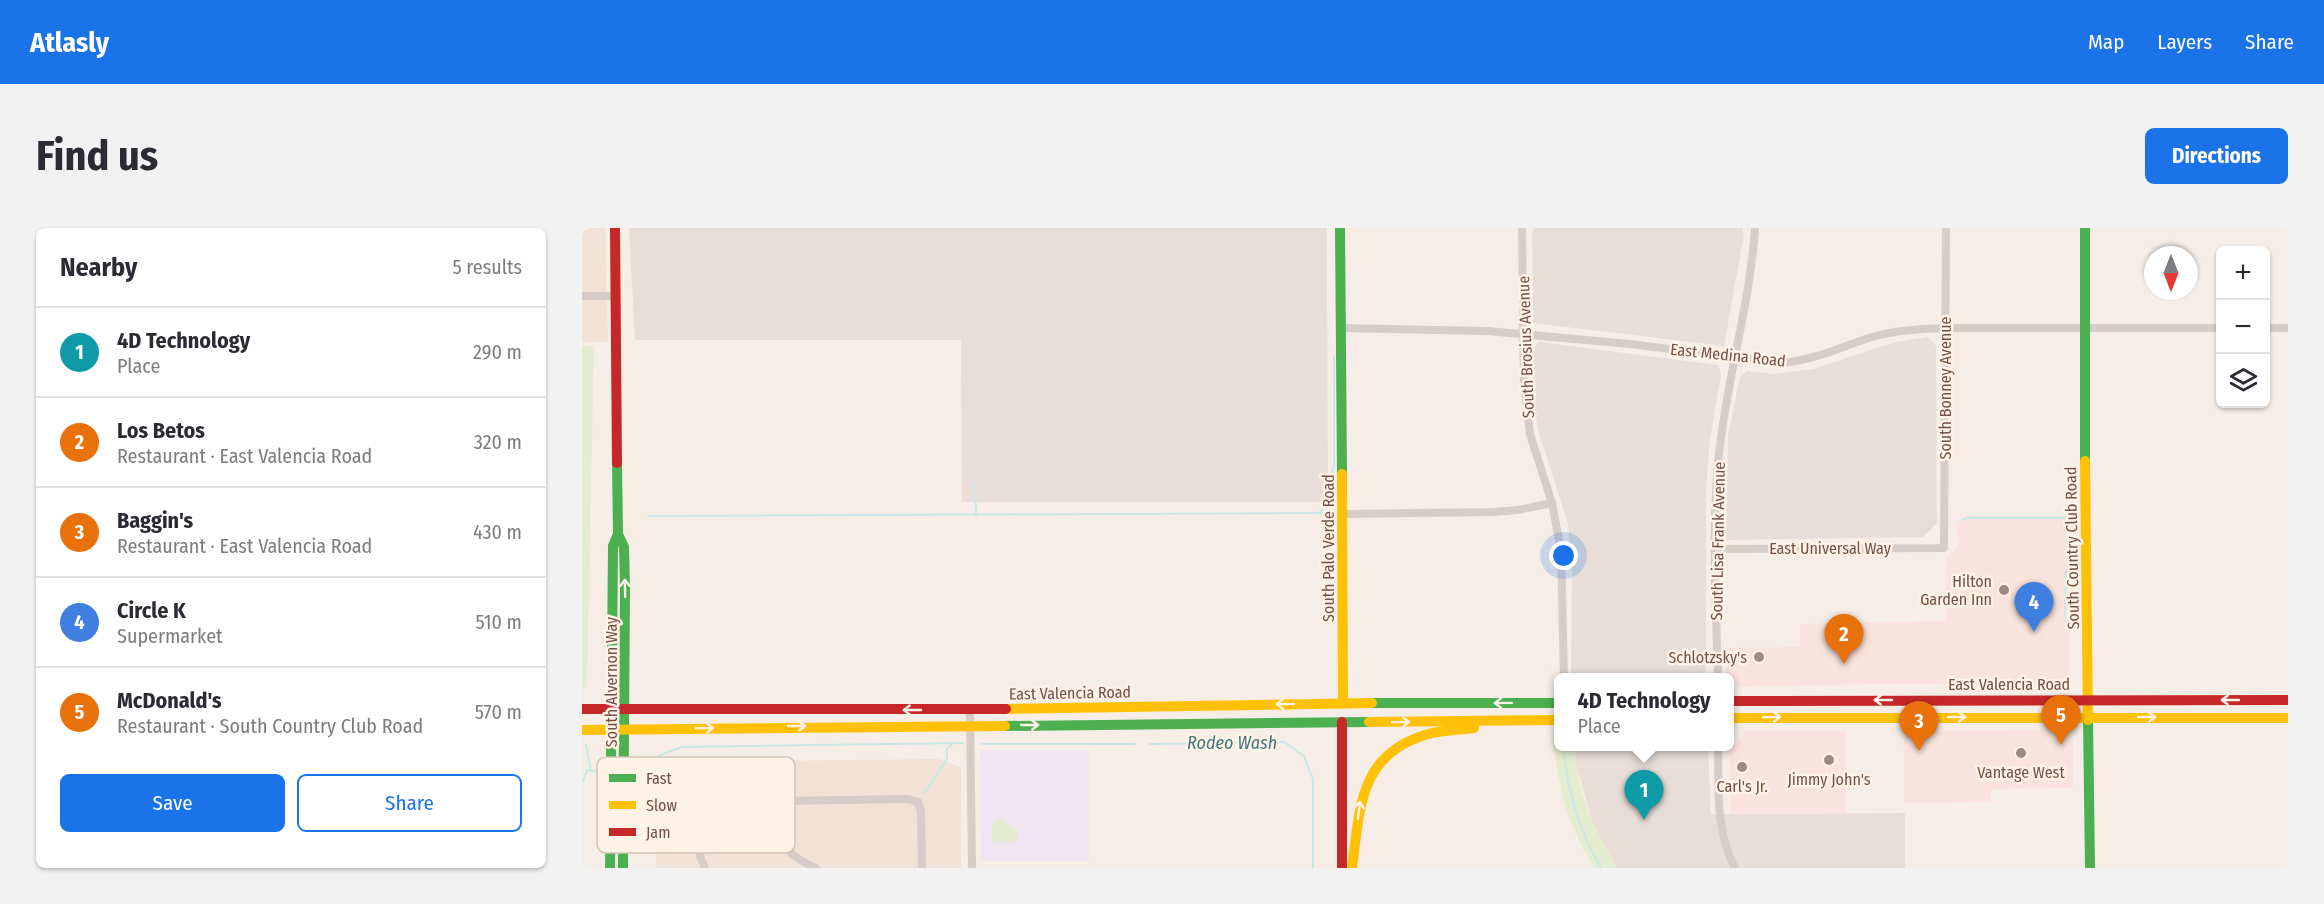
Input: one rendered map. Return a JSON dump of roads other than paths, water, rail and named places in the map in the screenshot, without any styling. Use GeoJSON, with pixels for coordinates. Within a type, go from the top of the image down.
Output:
{"type":"FeatureCollection","features":[{"type":"Feature","properties":{"kind":"main road","name":"South Alvernon Way"},"geometry":{"type":"LineString","coordinates":[[612,757],[614,546],[618,534],[615,228]]}},
{"type":"Feature","properties":{"kind":"main road","name":"South Palo Verde Road"},"geometry":{"type":"LineString","coordinates":[[1340,228],[1343,514],[1342,868]]}},
{"type":"Feature","properties":{"kind":"main road","name":"South Country Club Road"},"geometry":{"type":"LineString","coordinates":[[2085,228],[2090,868]]}},
{"type":"Feature","properties":{"kind":"main road","name":"South Alvernon Way"},"geometry":{"type":"LineString","coordinates":[[618,534],[624,547],[625,757]]}},
{"type":"Feature","properties":{"kind":"main road","name":"East Valencia Road"},"geometry":{"type":"LineString","coordinates":[[1734,701],[2283,700]]}},
{"type":"Feature","properties":{"kind":"main road"},"geometry":{"type":"LineString","coordinates":[[2283,700],[2283,718]]}},
{"type":"Feature","properties":{"kind":"main road","name":"East Valencia Road"},"geometry":{"type":"LineString","coordinates":[[582,709],[970,710],[1343,703],[1554,703]]}},
{"type":"Feature","properties":{"kind":"main road","name":"East Valencia Road"},"geometry":{"type":"LineString","coordinates":[[1734,718],[2283,718]]}},
{"type":"Feature","properties":{"kind":"main road"},"geometry":{"type":"LineString","coordinates":[[1352,868],[1360,801],[1376,766],[1391,751],[1404,742],[1430,733],[1534,720]]}},
{"type":"Feature","properties":{"kind":"main road","name":"East Valencia Road"},"geometry":{"type":"LineString","coordinates":[[582,730],[1554,720]]}},
{"type":"Feature","properties":{"kind":"main road","name":"South Alvernon Way"},"geometry":{"type":"LineString","coordinates":[[610,853],[610,868]]}},
{"type":"Feature","properties":{"kind":"main road","name":"South Alvernon Way"},"geometry":{"type":"LineString","coordinates":[[623,853],[623,868]]}},
{"type":"Feature","properties":{"kind":"street","name":"South Brosius Avenue"},"geometry":{"type":"LineString","coordinates":[[1522,228],[1524,384],[1530,434],[1552,503],[1561,551],[1564,673]]}},
{"type":"Feature","properties":{"kind":"street","name":"South Lisa Frank Avenue"},"geometry":{"type":"LineString","coordinates":[[1718,673],[1715,499],[1719,453],[1749,282],[1755,228]]}},
{"type":"Feature","properties":{"kind":"street","name":"South Bonney Avenue"},"geometry":{"type":"LineString","coordinates":[[1944,548],[1946,228]]}},
{"type":"Feature","properties":{"kind":"street"},"geometry":{"type":"LineString","coordinates":[[582,296],[616,296]]}},
{"type":"Feature","properties":{"kind":"street","name":"East Medina Road"},"geometry":{"type":"LineString","coordinates":[[1340,328],[1487,331],[1630,344],[1766,363],[1799,362],[1828,354],[1872,337],[1903,330],[2216,328]]}},
{"type":"Feature","properties":{"kind":"street"},"geometry":{"type":"LineString","coordinates":[[2270,328],[2288,328]]}},
{"type":"Feature","properties":{"kind":"street"},"geometry":{"type":"LineString","coordinates":[[1343,514],[1494,512],[1552,503]]}},
{"type":"Feature","properties":{"kind":"street","name":"East Universal Way"},"geometry":{"type":"LineString","coordinates":[[1715,549],[1944,548]]}},
{"type":"Feature","properties":{"kind":"street"},"geometry":{"type":"LineString","coordinates":[[970,710],[972,868]]}},
{"type":"Feature","properties":{"kind":"street"},"geometry":{"type":"LineString","coordinates":[[1718,751],[1719,814],[1722,834],[1735,868]]}},
{"type":"Feature","properties":{"kind":"street"},"geometry":{"type":"LineString","coordinates":[[795,801],[919,800],[922,868]]}},
{"type":"Feature","properties":{"kind":"street"},"geometry":{"type":"LineString","coordinates":[[699,853],[705,868]]}},
{"type":"Feature","properties":{"kind":"street"},"geometry":{"type":"LineString","coordinates":[[791,853],[816,868]]}},
{"type":"Feature","properties":{"kind":"waterway"},"geometry":{"type":"LineString","coordinates":[[1329,483],[1334,465],[1334,357]]}},
{"type":"Feature","properties":{"kind":"waterway"},"geometry":{"type":"LineString","coordinates":[[975,483],[976,515]]}},
{"type":"Feature","properties":{"kind":"waterway"},"geometry":{"type":"LineString","coordinates":[[1319,513],[1326,506],[1329,495]]}},
{"type":"Feature","properties":{"kind":"waterway"},"geometry":{"type":"LineString","coordinates":[[648,516],[1331,513]]}},
{"type":"Feature","properties":{"kind":"waterway"},"geometry":{"type":"LineString","coordinates":[[1962,520],[1968,518],[2064,518],[2068,528],[2067,553]]}},
{"type":"Feature","properties":{"kind":"waterway"},"geometry":{"type":"LineString","coordinates":[[2065,617],[2066,570]]}},
{"type":"Feature","properties":{"kind":"waterway","name":"Rodeo Wash"},"geometry":{"type":"LineString","coordinates":[[1150,744],[1284,742],[1304,756],[1313,779],[1313,868]]}},
{"type":"Feature","properties":{"kind":"waterway"},"geometry":{"type":"LineString","coordinates":[[658,757],[682,747],[963,743]]}},
{"type":"Feature","properties":{"kind":"waterway"},"geometry":{"type":"LineString","coordinates":[[925,792],[947,759],[947,749],[952,744]]}},
{"type":"Feature","properties":{"kind":"waterway","name":"Rodeo Wash"},"geometry":{"type":"LineString","coordinates":[[981,744],[1135,744]]}},
{"type":"Feature","properties":{"kind":"waterway"},"geometry":{"type":"LineString","coordinates":[[586,745],[591,771]]}},
{"type":"Feature","properties":{"kind":"waterway"},"geometry":{"type":"LineString","coordinates":[[1564,751],[1575,809],[1586,839],[1601,868]]}},
{"type":"Feature","properties":{"kind":"waterway"},"geometry":{"type":"LineString","coordinates":[[582,783],[587,770],[597,771]]}},
{"type":"Feature","properties":{"kind":"place","name":"Hilton Garden Inn"},"geometry":{"type":"Point","coordinates":[2004,590]}},
{"type":"Feature","properties":{"kind":"place","name":"Circle K"},"geometry":{"type":"Point","coordinates":[2034,632]}},
{"type":"Feature","properties":{"kind":"place","name":"Schlotzsky's"},"geometry":{"type":"Point","coordinates":[1759,657]}},
{"type":"Feature","properties":{"kind":"place","name":"Los Betos"},"geometry":{"type":"Point","coordinates":[1844,664]}},
{"type":"Feature","properties":{"kind":"place","name":"McDonald's"},"geometry":{"type":"Point","coordinates":[2061,745]}},
{"type":"Feature","properties":{"kind":"place","name":"Baggin's"},"geometry":{"type":"Point","coordinates":[1919,751]}},
{"type":"Feature","properties":{"kind":"place","name":"Vantage West"},"geometry":{"type":"Point","coordinates":[2021,753]}},
{"type":"Feature","properties":{"kind":"place","name":"Jimmy John's"},"geometry":{"type":"Point","coordinates":[1829,760]}},
{"type":"Feature","properties":{"kind":"place","name":"Carl's Jr."},"geometry":{"type":"Point","coordinates":[1742,767]}},
{"type":"Feature","properties":{"kind":"place","name":"4D Technology"},"geometry":{"type":"Point","coordinates":[1644,820]}}]}
